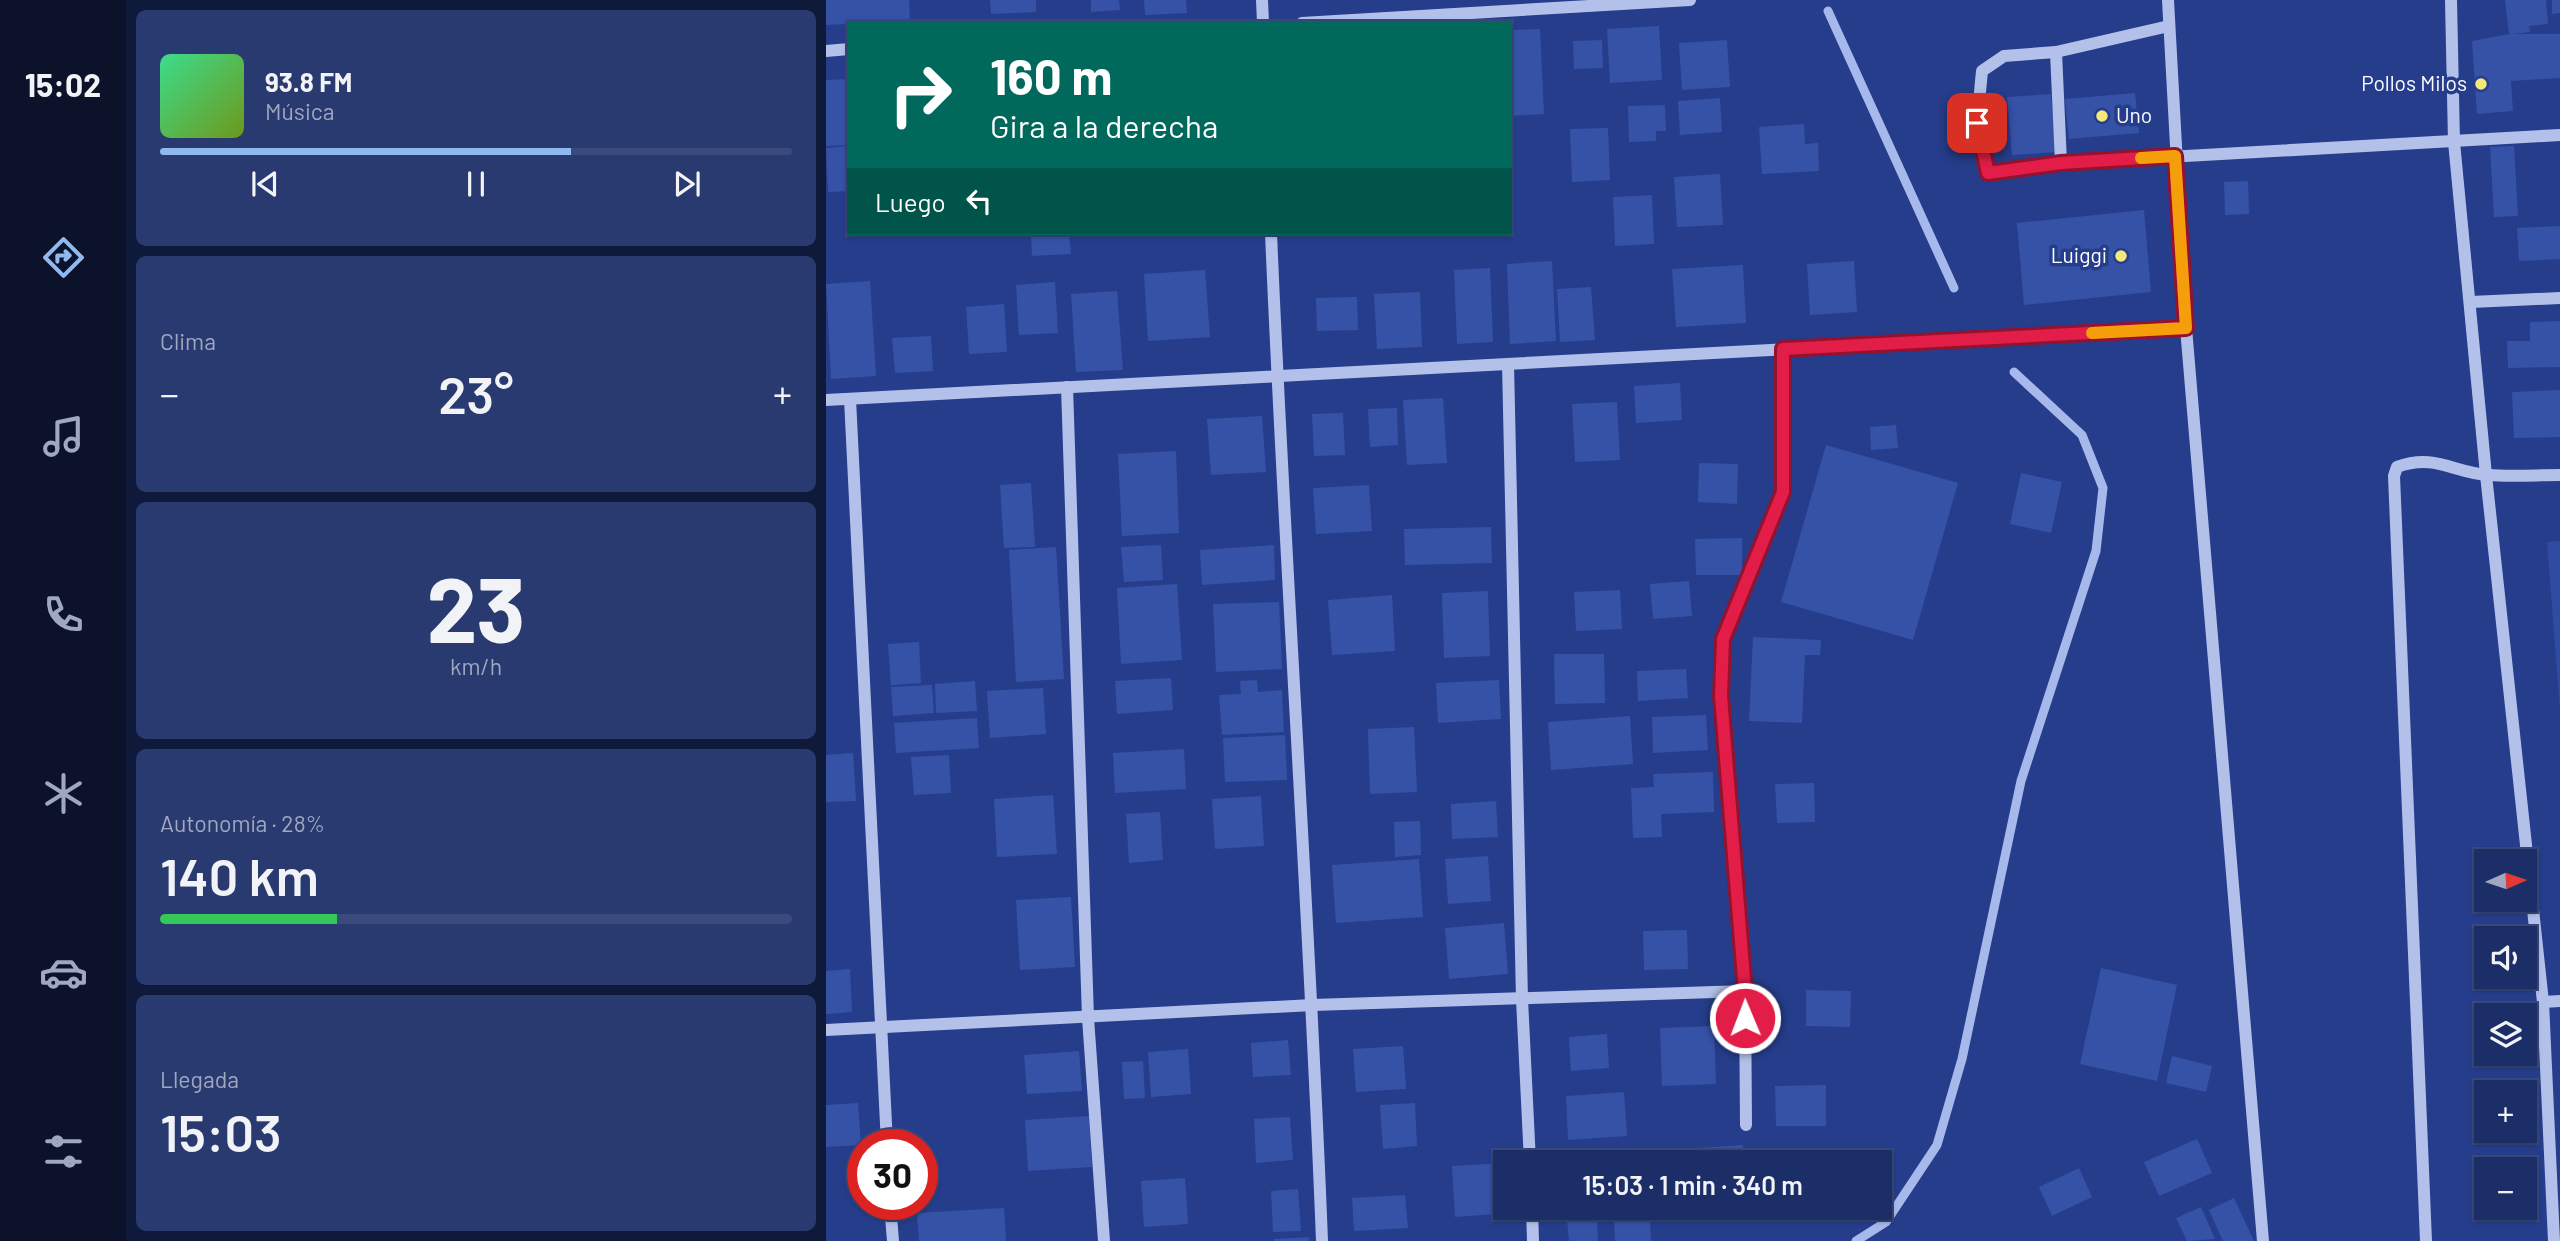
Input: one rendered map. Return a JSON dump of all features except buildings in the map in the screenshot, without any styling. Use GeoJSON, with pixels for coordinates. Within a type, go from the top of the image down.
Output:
{"type":"FeatureCollection","features":[{"type":"Feature","properties":{"kind":"street"},"geometry":{"type":"LineString","coordinates":[[1262,0],[1263,21]]}},
{"type":"Feature","properties":{"kind":"street"},"geometry":{"type":"LineString","coordinates":[[1336,21],[1690,0]]}},
{"type":"Feature","properties":{"kind":"street"},"geometry":{"type":"LineString","coordinates":[[2168,0],[2186,328],[2263,1241]]}},
{"type":"Feature","properties":{"kind":"street"},"geometry":{"type":"LineString","coordinates":[[2451,0],[2455,142],[2486,475],[2543,1002],[2557,1208],[2554,1241]]}},
{"type":"Feature","properties":{"kind":"street"},"geometry":{"type":"LineString","coordinates":[[2169,26],[2056,52],[2004,56],[1982,71],[1977,123],[1988,173],[2061,163],[2560,135]]}},
{"type":"Feature","properties":{"kind":"street"},"geometry":{"type":"LineString","coordinates":[[826,51],[847,49]]}},
{"type":"Feature","properties":{"kind":"street"},"geometry":{"type":"LineString","coordinates":[[2056,52],[2061,163]]}},
{"type":"Feature","properties":{"kind":"street"},"geometry":{"type":"LineString","coordinates":[[1271,235],[1313,1004],[1322,1241]]}},
{"type":"Feature","properties":{"kind":"street"},"geometry":{"type":"LineString","coordinates":[[2471,302],[2560,298]]}},
{"type":"Feature","properties":{"kind":"street"},"geometry":{"type":"LineString","coordinates":[[826,400],[2186,328]]}},
{"type":"Feature","properties":{"kind":"street"},"geometry":{"type":"LineString","coordinates":[[1746,1125],[1745,991],[1721,696],[1723,639],[1783,492],[1783,349]]}},
{"type":"Feature","properties":{"kind":"street"},"geometry":{"type":"LineString","coordinates":[[1508,364],[1522,999],[1529,1150]]}},
{"type":"Feature","properties":{"kind":"street"},"geometry":{"type":"LineString","coordinates":[[1067,387],[1088,1018],[1104,1241]]}},
{"type":"Feature","properties":{"kind":"street"},"geometry":{"type":"LineString","coordinates":[[850,399],[886,1129]]}},
{"type":"Feature","properties":{"kind":"street"},"geometry":{"type":"LineString","coordinates":[[2427,1241],[2394,476],[2397,467],[2406,464],[2436,462],[2486,475],[2560,475]]}},
{"type":"Feature","properties":{"kind":"street"},"geometry":{"type":"LineString","coordinates":[[826,1030],[1313,1004],[1745,991]]}},
{"type":"Feature","properties":{"kind":"street"},"geometry":{"type":"LineString","coordinates":[[2543,1002],[2560,1001]]}},
{"type":"Feature","properties":{"kind":"street"},"geometry":{"type":"LineString","coordinates":[[891,1220],[893,1241]]}},
{"type":"Feature","properties":{"kind":"street"},"geometry":{"type":"LineString","coordinates":[[1532,1220],[1533,1241]]}},
{"type":"Feature","properties":{"kind":"shaded area"},"geometry":{"type":"Polygon","coordinates":[[[2560,541],[2560,710],[2547,542],[2560,541]]]}},
{"type":"Feature","properties":{"kind":"waterway"},"geometry":{"type":"LineString","coordinates":[[1828,11],[1954,288]]}},
{"type":"Feature","properties":{"kind":"waterway"},"geometry":{"type":"LineString","coordinates":[[1856,1241],[1886,1222],[1937,1145],[1962,1059],[2021,781],[2096,551],[2103,488],[2082,435],[2014,372]]}},
{"type":"Feature","properties":{"kind":"slow traffic"},"geometry":{"type":"LineString","coordinates":[[2092,333],[2186,328],[2175,156],[2141,158]]}},
{"type":"Feature","properties":{"kind":"place","name":"Pollos Milos"},"geometry":{"type":"Point","coordinates":[2481,84]}},
{"type":"Feature","properties":{"kind":"place","name":"Uno"},"geometry":{"type":"Point","coordinates":[2102,116]}},
{"type":"Feature","properties":{"kind":"place","name":"Luiggi"},"geometry":{"type":"Point","coordinates":[2121,256]}},
{"type":"Feature","properties":{"kind":"route"},"geometry":{"type":"LineString","coordinates":[[1745,1018],[1721,696],[1723,639],[1783,492],[1783,349],[2186,328],[2175,156],[2061,163],[1988,173],[1977,123]]}}]}
